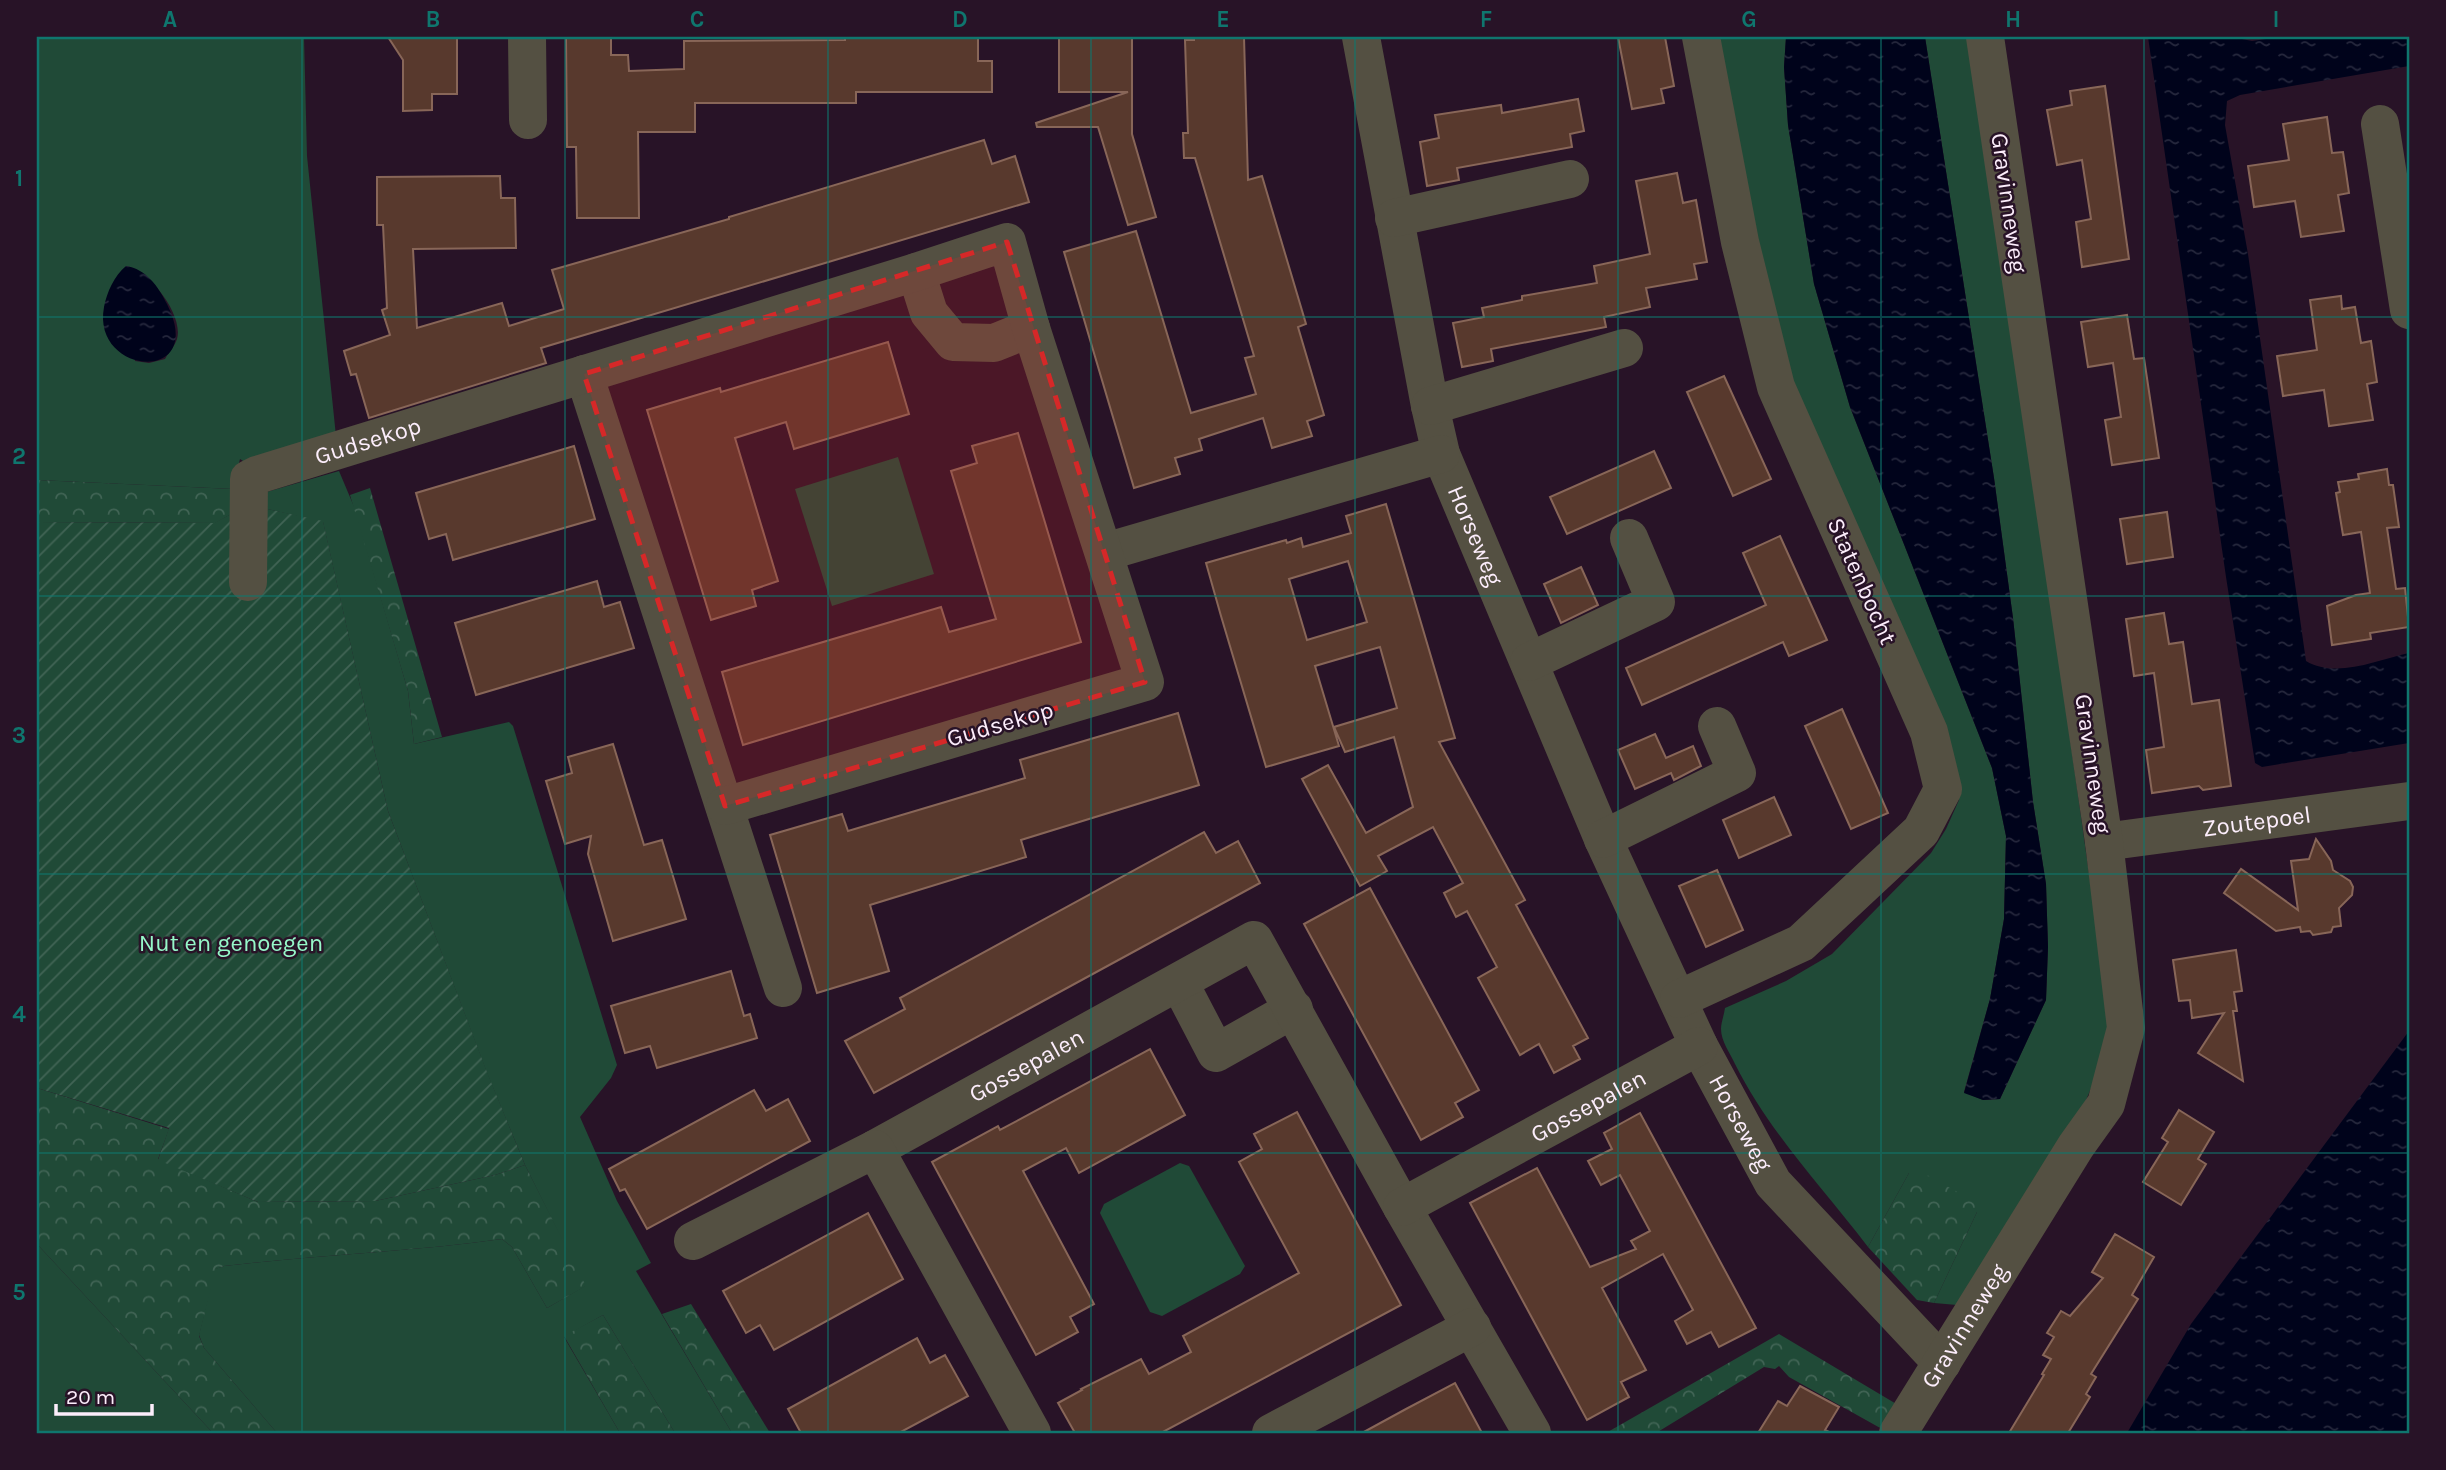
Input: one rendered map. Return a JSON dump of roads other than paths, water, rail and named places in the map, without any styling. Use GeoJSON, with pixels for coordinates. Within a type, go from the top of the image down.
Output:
{"type":"FeatureCollection","features":[{"type":"Feature","properties":{"kind":"street"},"geometry":{"type":"LineString","coordinates":[[527,37],[527,120]]}},
{"type":"Feature","properties":{"kind":"street","name":"Horseweg"},"geometry":{"type":"LineString","coordinates":[[1361,37],[1441,454],[1603,839],[1699,1046],[1773,1183],[1942,1363]]}},
{"type":"Feature","properties":{"kind":"street","name":"Statenbocht"},"geometry":{"type":"LineString","coordinates":[[1679,999],[1801,943],[1920,831],[1943,789],[1929,732],[1776,387],[1740,242],[1701,37]]}},
{"type":"Feature","properties":{"kind":"street","name":"Gravinneweg"},"geometry":{"type":"LineString","coordinates":[[1898,1433],[2076,1146],[2106,1104],[2126,1028],[2104,842],[1985,37]]}},
{"type":"Feature","properties":{"kind":"street"},"geometry":{"type":"LineString","coordinates":[[2381,124],[2409,310]]}},
{"type":"Feature","properties":{"kind":"street"},"geometry":{"type":"LineString","coordinates":[[1394,219],[1570,180]]}},
{"type":"Feature","properties":{"kind":"street","name":"Gudsekop"},"geometry":{"type":"LineString","coordinates":[[248,582],[249,479],[1007,242],[1031,328],[1145,682],[725,806]]}},
{"type":"Feature","properties":{"kind":"street"},"geometry":{"type":"LineString","coordinates":[[916,272],[929,313],[953,342],[994,343],[1031,328]]}},
{"type":"Feature","properties":{"kind":"street"},"geometry":{"type":"LineString","coordinates":[[1430,406],[1624,348]]}},
{"type":"Feature","properties":{"kind":"street"},"geometry":{"type":"LineString","coordinates":[[584,374],[783,988]]}},
{"type":"Feature","properties":{"kind":"street"},"geometry":{"type":"LineString","coordinates":[[1105,552],[1441,454]]}},
{"type":"Feature","properties":{"kind":"street"},"geometry":{"type":"LineString","coordinates":[[1529,662],[1657,602],[1629,538]]}},
{"type":"Feature","properties":{"kind":"street"},"geometry":{"type":"LineString","coordinates":[[1603,839],[1737,773],[1717,726]]}},
{"type":"Feature","properties":{"kind":"street","name":"Zoutepoel"},"geometry":{"type":"LineString","coordinates":[[2104,842],[2409,801]]}},
{"type":"Feature","properties":{"kind":"street","name":"Gossepalen"},"geometry":{"type":"LineString","coordinates":[[693,1241],[875,1149],[1254,940],[1402,1207],[1532,1433]]}},
{"type":"Feature","properties":{"kind":"street"},"geometry":{"type":"LineString","coordinates":[[1179,982],[1216,1053],[1294,1009]]}},
{"type":"Feature","properties":{"kind":"street","name":"Gossepalen"},"geometry":{"type":"LineString","coordinates":[[1402,1207],[1699,1046]]}},
{"type":"Feature","properties":{"kind":"street"},"geometry":{"type":"LineString","coordinates":[[875,1149],[1032,1433]]}},
{"type":"Feature","properties":{"kind":"street"},"geometry":{"type":"LineString","coordinates":[[1271,1433],[1472,1327]]}},
{"type":"Feature","properties":{"kind":"water"},"geometry":{"type":"Polygon","coordinates":[[[1786,37],[1925,37],[1994,478],[2013,618],[2033,802],[2046,884],[2046,1000],[2000,1099],[1983,1100],[1964,1093],[1990,999],[2004,919],[2006,836],[1992,768],[1850,407],[1814,284],[1788,125],[1784,67],[1786,37]]]}},
{"type":"Feature","properties":{"kind":"water"},"geometry":{"type":"Polygon","coordinates":[[[2148,37],[2232,37],[2252,41],[2280,37],[2409,37],[2409,66],[2240,95],[2227,101],[2225,125],[2248,254],[2306,661],[2318,666],[2343,668],[2409,653],[2409,743],[2262,767],[2255,763],[2148,37]]]}},
{"type":"Feature","properties":{"kind":"water"},"geometry":{"type":"Polygon","coordinates":[[[126,266],[151,279],[167,304],[176,330],[173,348],[162,359],[146,362],[129,358],[114,347],[105,330],[104,307],[107,296],[115,279],[126,266]]]}},
{"type":"Feature","properties":{"kind":"water"},"geometry":{"type":"Polygon","coordinates":[[[2409,1031],[2409,1433],[2127,1433],[2191,1324],[2409,1031]]]}},
{"type":"Feature","properties":{"kind":"park label","name":"Nut en genoegen"},"geometry":{"type":"Point","coordinates":[231,943]}}]}
